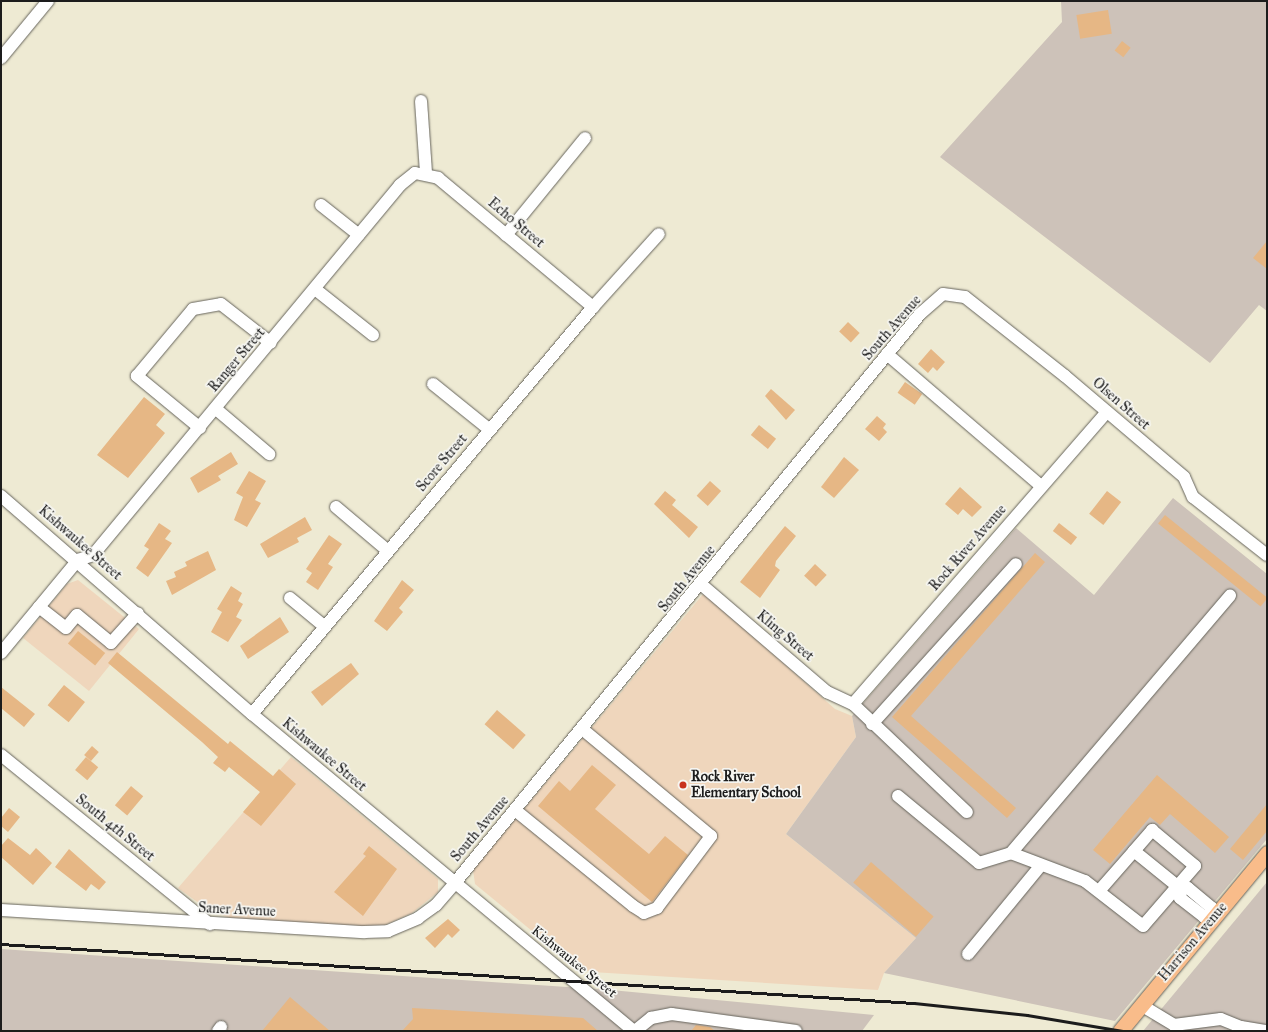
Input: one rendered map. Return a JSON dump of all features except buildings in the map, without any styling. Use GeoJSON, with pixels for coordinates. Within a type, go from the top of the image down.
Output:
{"type":"FeatureCollection","features":[{"type":"Feature","properties":{"kind":"main road","name":"Harrison Avenue"},"geometry":{"type":"LineString","coordinates":[[1120,1031],[1212,916],[1267,853]]}},
{"type":"Feature","properties":{"kind":"street"},"geometry":{"type":"LineString","coordinates":[[1,58],[48,1]]}},
{"type":"Feature","properties":{"kind":"street"},"geometry":{"type":"LineString","coordinates":[[420,101],[420,173]]}},
{"type":"Feature","properties":{"kind":"street"},"geometry":{"type":"LineString","coordinates":[[506,234],[585,138]]}},
{"type":"Feature","properties":{"kind":"street","name":"Echo Street"},"geometry":{"type":"LineString","coordinates":[[420,173],[438,178],[593,307]]}},
{"type":"Feature","properties":{"kind":"street","name":"Ranger Street"},"geometry":{"type":"LineString","coordinates":[[78,560],[93,555],[271,343],[400,185],[420,173]]}},
{"type":"Feature","properties":{"kind":"street"},"geometry":{"type":"LineString","coordinates":[[321,205],[359,235]]}},
{"type":"Feature","properties":{"kind":"street","name":"Score Street"},"geometry":{"type":"LineString","coordinates":[[252,714],[593,307],[659,234]]}},
{"type":"Feature","properties":{"kind":"street"},"geometry":{"type":"LineString","coordinates":[[315,289],[373,335]]}},
{"type":"Feature","properties":{"kind":"street","name":"South Avenue"},"geometry":{"type":"LineString","coordinates":[[454,884],[702,585],[920,314],[943,294]]}},
{"type":"Feature","properties":{"kind":"street","name":"Olsen Street"},"geometry":{"type":"LineString","coordinates":[[943,294],[966,298],[1107,412],[1184,478],[1193,497],[1267,555]]}},
{"type":"Feature","properties":{"kind":"street"},"geometry":{"type":"LineString","coordinates":[[200,428],[136,376],[193,309],[221,304],[271,343]]}},
{"type":"Feature","properties":{"kind":"street"},"geometry":{"type":"LineString","coordinates":[[887,354],[1041,486]]}},
{"type":"Feature","properties":{"kind":"street"},"geometry":{"type":"LineString","coordinates":[[433,384],[490,430]]}},
{"type":"Feature","properties":{"kind":"street"},"geometry":{"type":"LineString","coordinates":[[216,409],[269,454]]}},
{"type":"Feature","properties":{"kind":"street","name":"Rock River Avenue"},"geometry":{"type":"LineString","coordinates":[[853,704],[1041,486],[1107,412]]}},
{"type":"Feature","properties":{"kind":"street","name":"Kishwaukee Street"},"geometry":{"type":"LineString","coordinates":[[1,496],[78,560],[252,714],[454,884],[634,1031]]}},
{"type":"Feature","properties":{"kind":"street"},"geometry":{"type":"LineString","coordinates":[[336,507],[388,551]]}},
{"type":"Feature","properties":{"kind":"street"},"geometry":{"type":"LineString","coordinates":[[1,652],[78,560]]}},
{"type":"Feature","properties":{"kind":"street"},"geometry":{"type":"LineString","coordinates":[[872,724],[1016,564]]}},
{"type":"Feature","properties":{"kind":"street","name":"Kling Street"},"geometry":{"type":"LineString","coordinates":[[702,585],[827,692],[853,704]]}},
{"type":"Feature","properties":{"kind":"street"},"geometry":{"type":"LineString","coordinates":[[898,796],[979,863],[1011,853],[1230,596]]}},
{"type":"Feature","properties":{"kind":"street"},"geometry":{"type":"LineString","coordinates":[[290,598],[325,627]]}},
{"type":"Feature","properties":{"kind":"street"},"geometry":{"type":"LineString","coordinates":[[39,607],[66,628],[77,615],[111,643],[138,613]]}},
{"type":"Feature","properties":{"kind":"street"},"geometry":{"type":"LineString","coordinates":[[853,704],[872,724],[967,812]]}},
{"type":"Feature","properties":{"kind":"street"},"geometry":{"type":"LineString","coordinates":[[515,810],[633,906],[644,913],[657,908],[712,836],[582,730]]}},
{"type":"Feature","properties":{"kind":"street","name":"South 4th Street"},"geometry":{"type":"LineString","coordinates":[[1,755],[210,924]]}},
{"type":"Feature","properties":{"kind":"street"},"geometry":{"type":"LineString","coordinates":[[1011,853],[1085,881],[1143,926],[1180,888],[1195,866],[1152,830],[1099,891]]}},
{"type":"Feature","properties":{"kind":"street"},"geometry":{"type":"LineString","coordinates":[[1134,851],[1180,888],[1188,888],[1212,908],[1212,916]]}},
{"type":"Feature","properties":{"kind":"street"},"geometry":{"type":"LineString","coordinates":[[968,954],[1041,864]]}},
{"type":"Feature","properties":{"kind":"street","name":"Saner Avenue"},"geometry":{"type":"LineString","coordinates":[[1,910],[210,924],[388,932],[436,905],[454,884]]}},
{"type":"Feature","properties":{"kind":"street"},"geometry":{"type":"LineString","coordinates":[[1141,1005],[1174,1025],[1221,1019],[1241,1028],[1267,1031]]}},
{"type":"Feature","properties":{"kind":"street"},"geometry":{"type":"LineString","coordinates":[[634,1031],[651,1018],[672,1014],[796,1031]]}},
{"type":"Feature","properties":{"kind":"shaded area"},"geometry":{"type":"Polygon","coordinates":[[[1061,1],[1267,1],[1267,311],[1259,305],[1210,363],[940,157],[1062,22],[1061,1]]]}},
{"type":"Feature","properties":{"kind":"shaded area"},"geometry":{"type":"Polygon","coordinates":[[[1173,498],[1267,574],[1267,839],[1115,1021],[884,973],[916,938],[786,834],[856,737],[852,716],[1016,528],[1094,595],[1173,498]]]}},
{"type":"Feature","properties":{"kind":"shaded area"},"geometry":{"type":"Polygon","coordinates":[[[78,580],[139,629],[89,691],[23,638],[67,584],[78,580]]]}},
{"type":"Feature","properties":{"kind":"shaded area","name":"Rock River Elementary School"},"geometry":{"type":"Polygon","coordinates":[[[704,593],[835,709],[852,716],[856,737],[786,834],[916,938],[884,973],[878,990],[592,972],[577,968],[475,884],[473,870],[704,593]]]}},
{"type":"Feature","properties":{"kind":"shaded area"},"geometry":{"type":"Polygon","coordinates":[[[291,757],[438,879],[438,892],[412,913],[385,925],[367,928],[235,920],[207,909],[178,888],[291,757]]]}},
{"type":"Feature","properties":{"kind":"shaded area"},"geometry":{"type":"Polygon","coordinates":[[[1267,882],[1267,1031],[1143,1031],[1267,882]]]}},
{"type":"Feature","properties":{"kind":"shaded area"},"geometry":{"type":"Polygon","coordinates":[[[1,949],[611,990],[874,1015],[862,1031],[1,1031],[1,949]]]}},
{"type":"Feature","properties":{"kind":"railway"},"geometry":{"type":"LineString","coordinates":[[1,944],[914,1003],[1027,1015],[1123,1031]]}},
{"type":"Feature","properties":{"kind":"place","name":"Rock River Elementary School"},"geometry":{"type":"Point","coordinates":[683,785]}}]}
